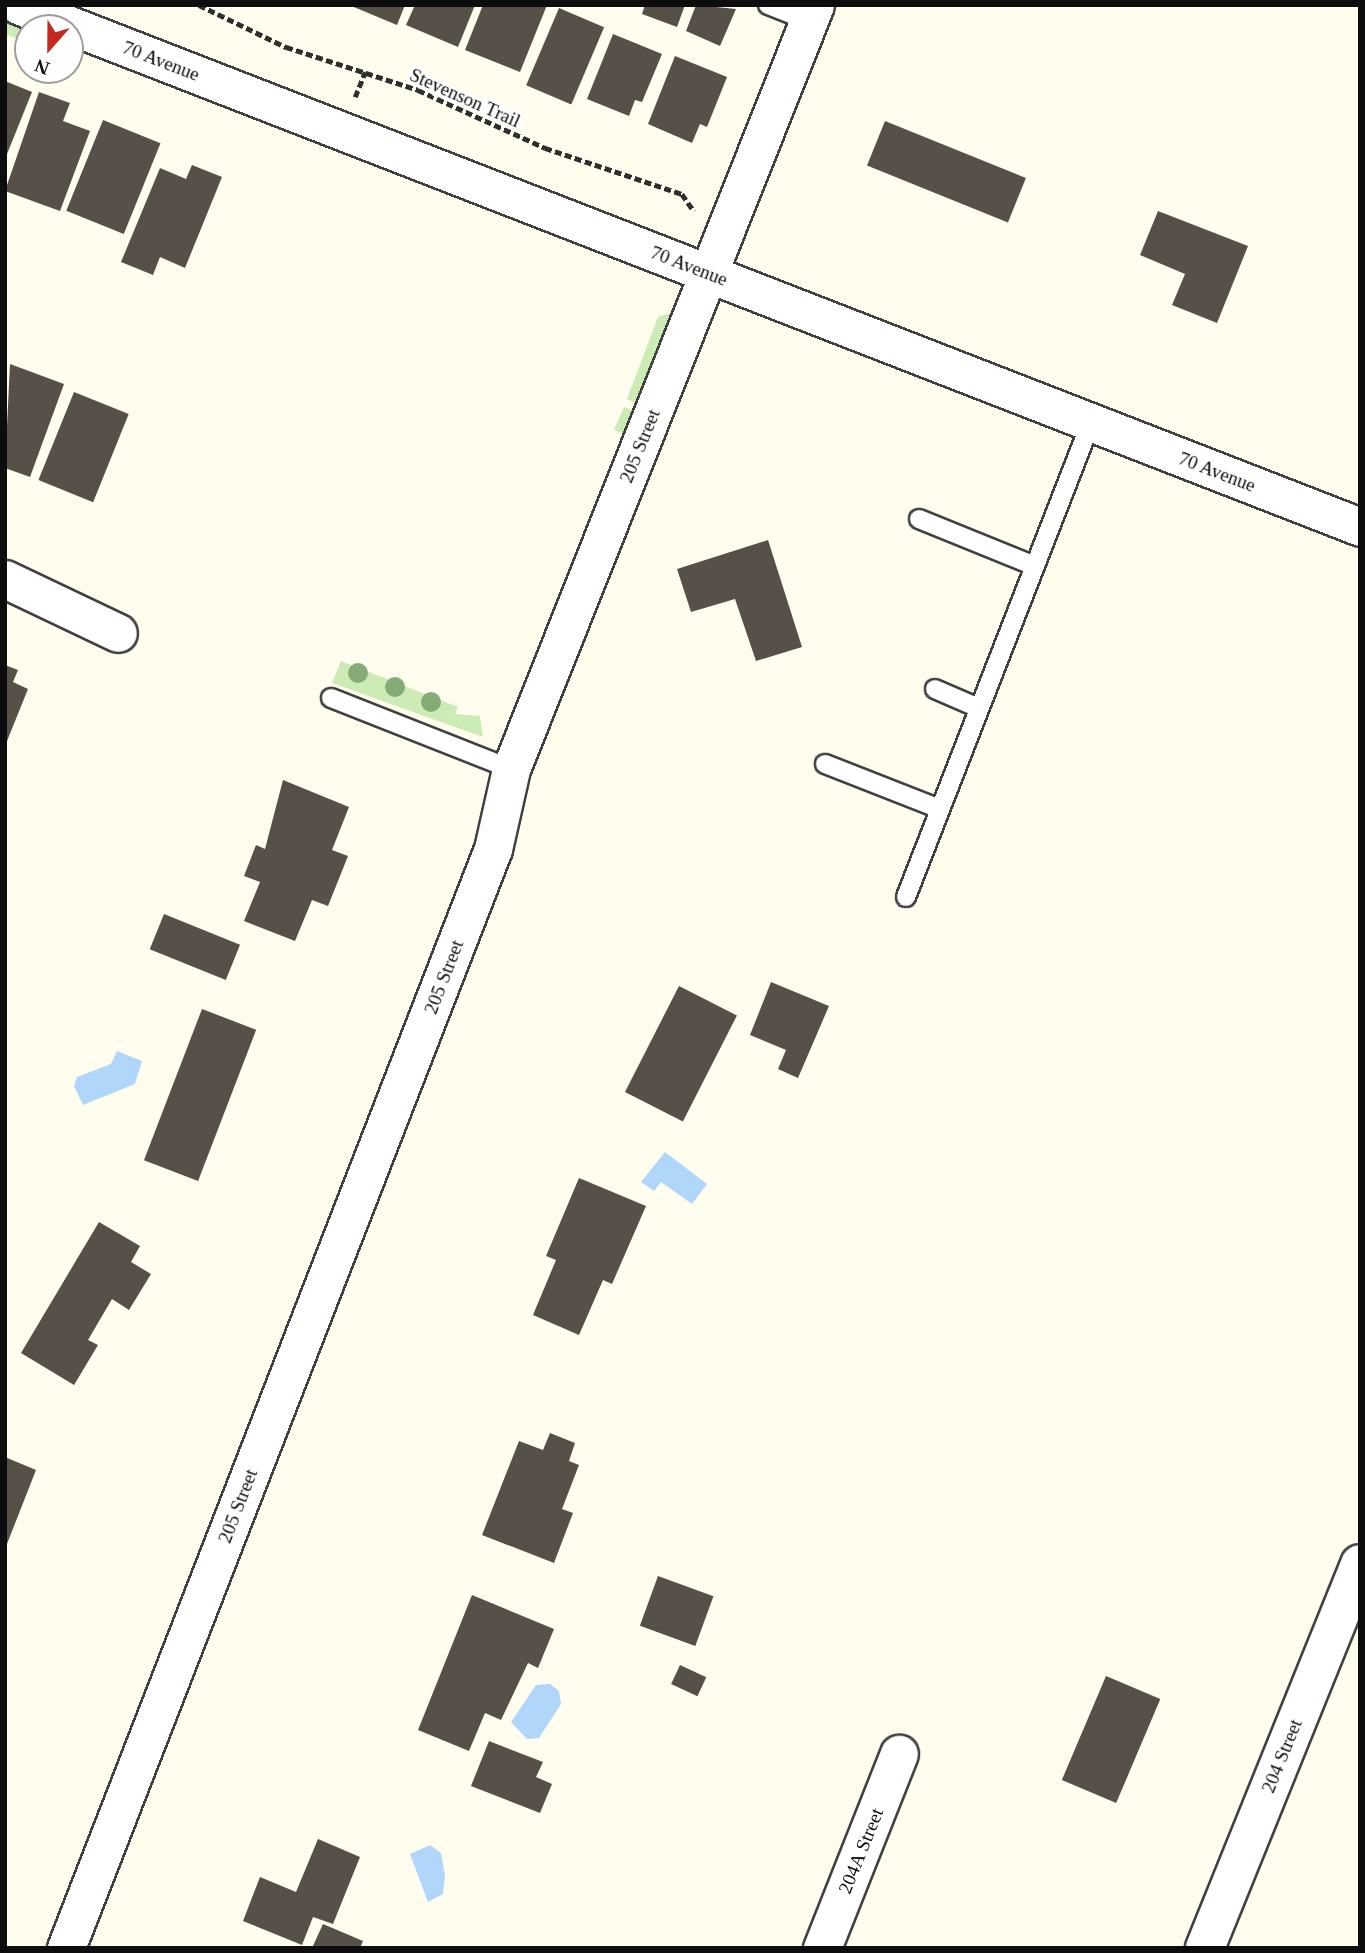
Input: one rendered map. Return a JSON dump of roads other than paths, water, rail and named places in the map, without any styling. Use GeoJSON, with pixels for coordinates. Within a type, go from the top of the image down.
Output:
{"type":"FeatureCollection","features":[{"type":"Feature","properties":{"kind":"street","name":"70 Avenue"},"geometry":{"type":"LineString","coordinates":[[18,5],[1360,527]]}},
{"type":"Feature","properties":{"kind":"street","name":"205 Street"},"geometry":{"type":"LineString","coordinates":[[66,1948],[494,849],[511,769],[812,13]]}},
{"type":"Feature","properties":{"kind":"street"},"geometry":{"type":"LineString","coordinates":[[5,579],[118,633]]}},
{"type":"Feature","properties":{"kind":"street","name":"204 Street"},"geometry":{"type":"LineString","coordinates":[[1205,1948],[1360,1564]]}},
{"type":"Feature","properties":{"kind":"street","name":"204A Street"},"geometry":{"type":"LineString","coordinates":[[822,1948],[899,1754]]}},
{"type":"Feature","properties":{"kind":"lane"},"geometry":{"type":"LineString","coordinates":[[768,5],[812,13]]}},
{"type":"Feature","properties":{"kind":"lane"},"geometry":{"type":"LineString","coordinates":[[906,897],[1091,422]]}},
{"type":"Feature","properties":{"kind":"lane"},"geometry":{"type":"LineString","coordinates":[[919,519],[1035,566]]}},
{"type":"Feature","properties":{"kind":"lane"},"geometry":{"type":"LineString","coordinates":[[935,689],[979,708]]}},
{"type":"Feature","properties":{"kind":"lane"},"geometry":{"type":"LineString","coordinates":[[331,698],[511,769]]}},
{"type":"Feature","properties":{"kind":"lane"},"geometry":{"type":"LineString","coordinates":[[825,764],[940,809]]}},
{"type":"Feature","properties":{"kind":"water"},"geometry":{"type":"Polygon","coordinates":[[[117,1051],[142,1061],[135,1084],[83,1105],[74,1086],[77,1077],[111,1064],[117,1051]]]}},
{"type":"Feature","properties":{"kind":"water"},"geometry":{"type":"Polygon","coordinates":[[[665,1152],[707,1184],[692,1204],[661,1182],[654,1191],[641,1182],[665,1152]]]}},
{"type":"Feature","properties":{"kind":"water"},"geometry":{"type":"Polygon","coordinates":[[[550,1684],[559,1691],[561,1704],[539,1738],[527,1739],[511,1722],[536,1685],[550,1684]]]}},
{"type":"Feature","properties":{"kind":"water"},"geometry":{"type":"Polygon","coordinates":[[[430,1845],[441,1853],[445,1876],[443,1894],[428,1902],[410,1854],[430,1845]]]}}]}
